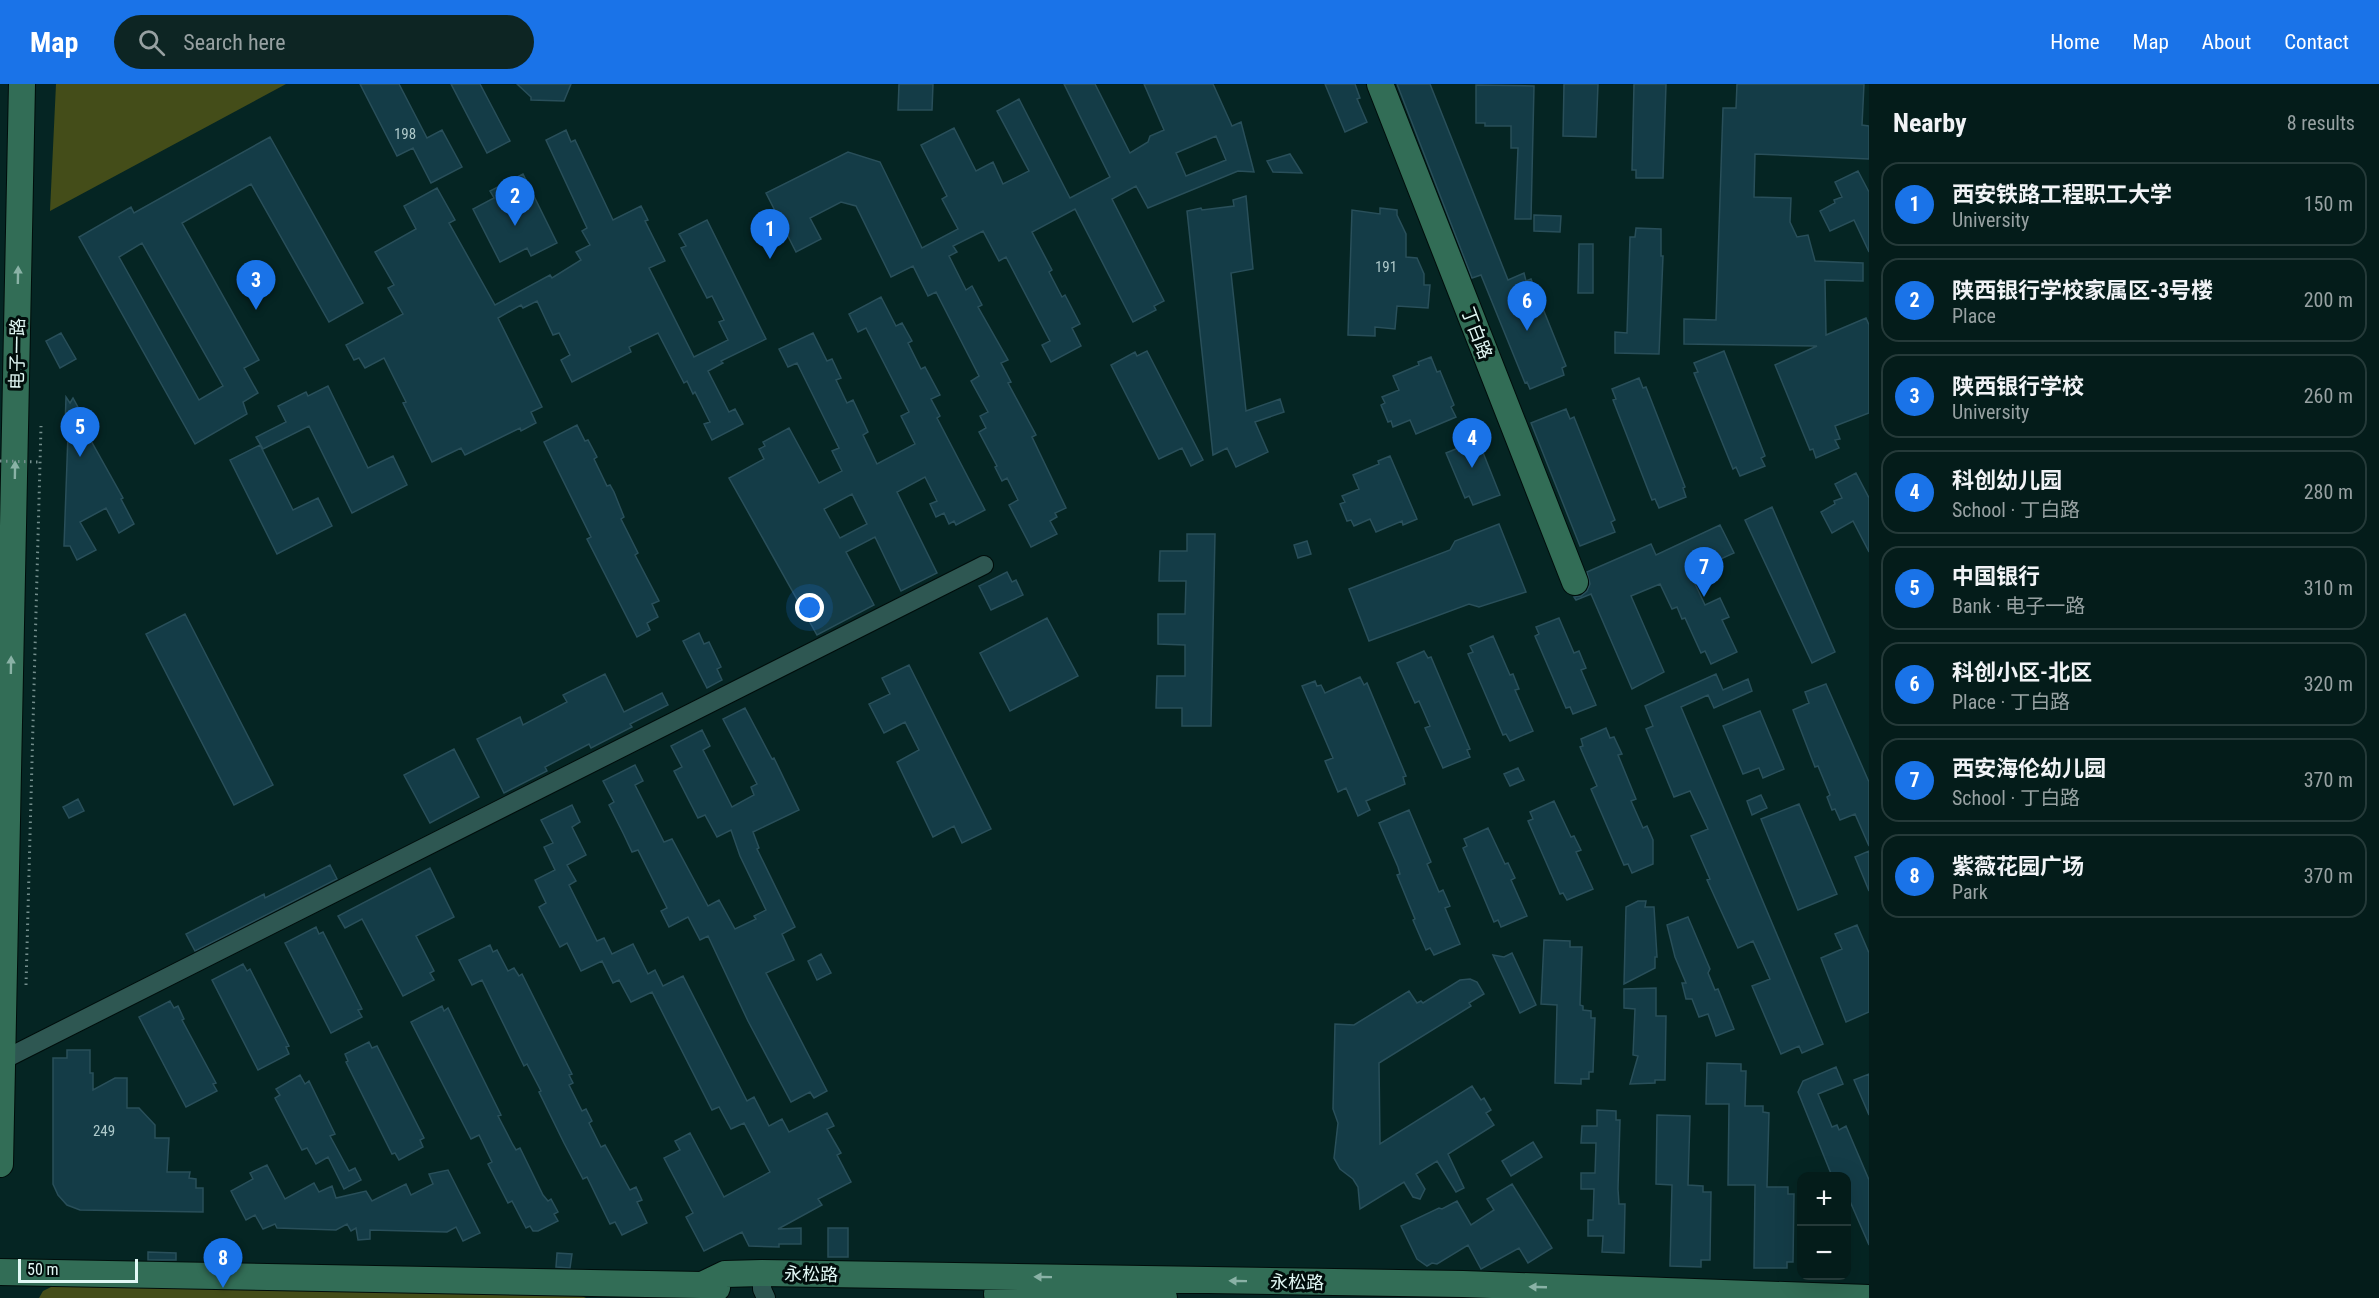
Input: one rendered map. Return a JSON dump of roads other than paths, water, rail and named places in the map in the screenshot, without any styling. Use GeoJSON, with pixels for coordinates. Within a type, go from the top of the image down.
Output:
{"type":"FeatureCollection","features":[{"type":"Feature","properties":{"kind":"street","name":"电子一路"},"geometry":{"type":"LineString","coordinates":[[0,1164],[22,84]]}},
{"type":"Feature","properties":{"kind":"street","name":"丁白路"},"geometry":{"type":"LineString","coordinates":[[1380,84],[1575,582]]}},
{"type":"Feature","properties":{"kind":"street"},"geometry":{"type":"LineString","coordinates":[[3,1060],[984,565]]}},
{"type":"Feature","properties":{"kind":"street","name":"永松路"},"geometry":{"type":"LineString","coordinates":[[0,1272],[715,1289],[763,1287],[1466,1291],[1869,1298]]}},
{"type":"Feature","properties":{"kind":"street","name":"永松路"},"geometry":{"type":"LineString","coordinates":[[763,1287],[1164,1298]]}},
{"type":"Feature","properties":{"kind":"place","name":"陕西银行学校家属区-3号楼"},"geometry":{"type":"Point","coordinates":[515,226]}},
{"type":"Feature","properties":{"kind":"place","name":"西安铁路工程职工大学"},"geometry":{"type":"Point","coordinates":[770,259]}},
{"type":"Feature","properties":{"kind":"place","name":"陕西银行学校"},"geometry":{"type":"Point","coordinates":[256,310]}},
{"type":"Feature","properties":{"kind":"place","name":"科创小区-北区"},"geometry":{"type":"Point","coordinates":[1527,331]}},
{"type":"Feature","properties":{"kind":"place","name":"中国银行"},"geometry":{"type":"Point","coordinates":[80,457]}},
{"type":"Feature","properties":{"kind":"place","name":"科创幼儿园"},"geometry":{"type":"Point","coordinates":[1472,468]}},
{"type":"Feature","properties":{"kind":"place","name":"西安海伦幼儿园"},"geometry":{"type":"Point","coordinates":[1704,597]}},
{"type":"Feature","properties":{"kind":"place","name":"紫薇花园广场"},"geometry":{"type":"Point","coordinates":[223,1288]}}]}
